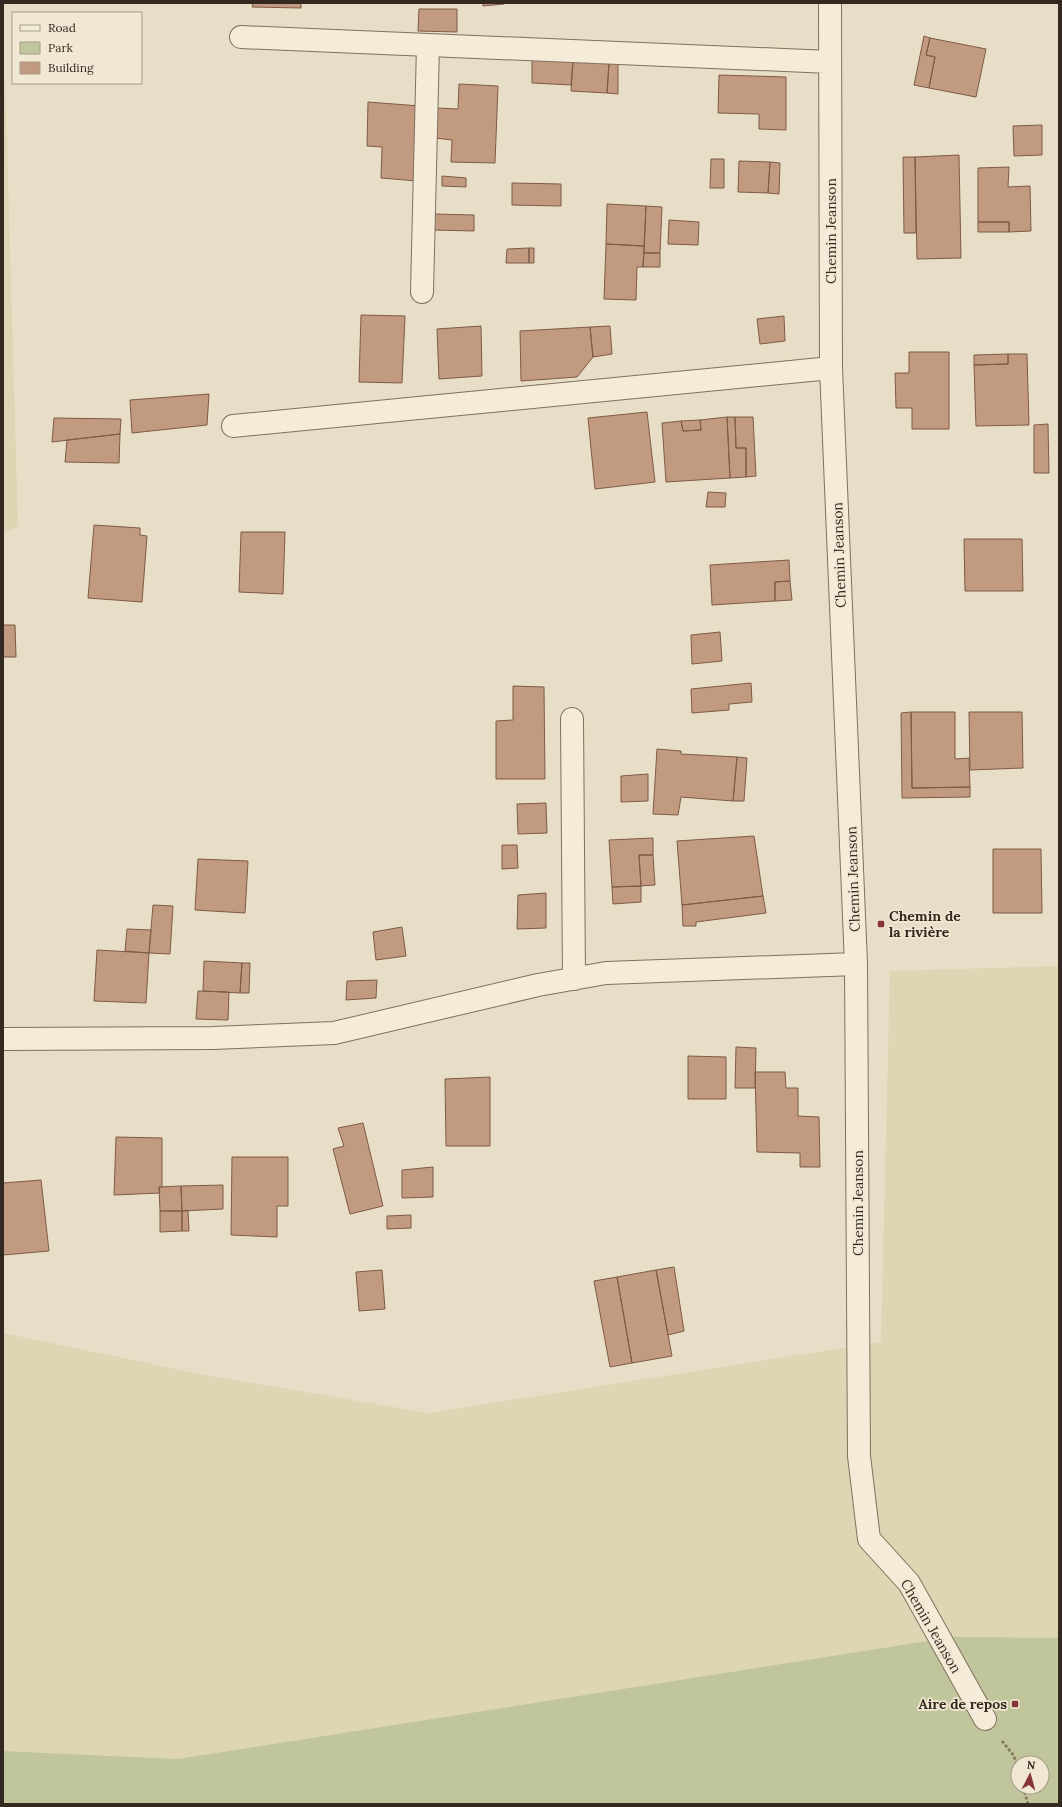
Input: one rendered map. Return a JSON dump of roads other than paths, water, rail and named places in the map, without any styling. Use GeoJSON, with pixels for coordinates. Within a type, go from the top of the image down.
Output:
{"type":"FeatureCollection","features":[{"type":"Feature","properties":{"kind":"street","name":"Chemin Jeanson"},"geometry":{"type":"LineString","coordinates":[[830,3],[831,368],[856,964],[859,1456],[869,1539],[909,1583],[985,1720]]}},
{"type":"Feature","properties":{"kind":"street"},"geometry":{"type":"LineString","coordinates":[[241,38],[830,62]]}},
{"type":"Feature","properties":{"kind":"street"},"geometry":{"type":"LineString","coordinates":[[422,292],[428,45]]}},
{"type":"Feature","properties":{"kind":"street"},"geometry":{"type":"LineString","coordinates":[[233,426],[831,368]]}},
{"type":"Feature","properties":{"kind":"street"},"geometry":{"type":"LineString","coordinates":[[572,719],[574,978]]}},
{"type":"Feature","properties":{"kind":"street"},"geometry":{"type":"LineString","coordinates":[[3,1039],[213,1038],[334,1033],[538,985],[606,973],[856,964]]}},
{"type":"Feature","properties":{"kind":"place","name":"Chemin de la rivière"},"geometry":{"type":"Point","coordinates":[881,924]}},
{"type":"Feature","properties":{"kind":"place","name":"Aire de repos"},"geometry":{"type":"Point","coordinates":[1015,1704]}}]}
